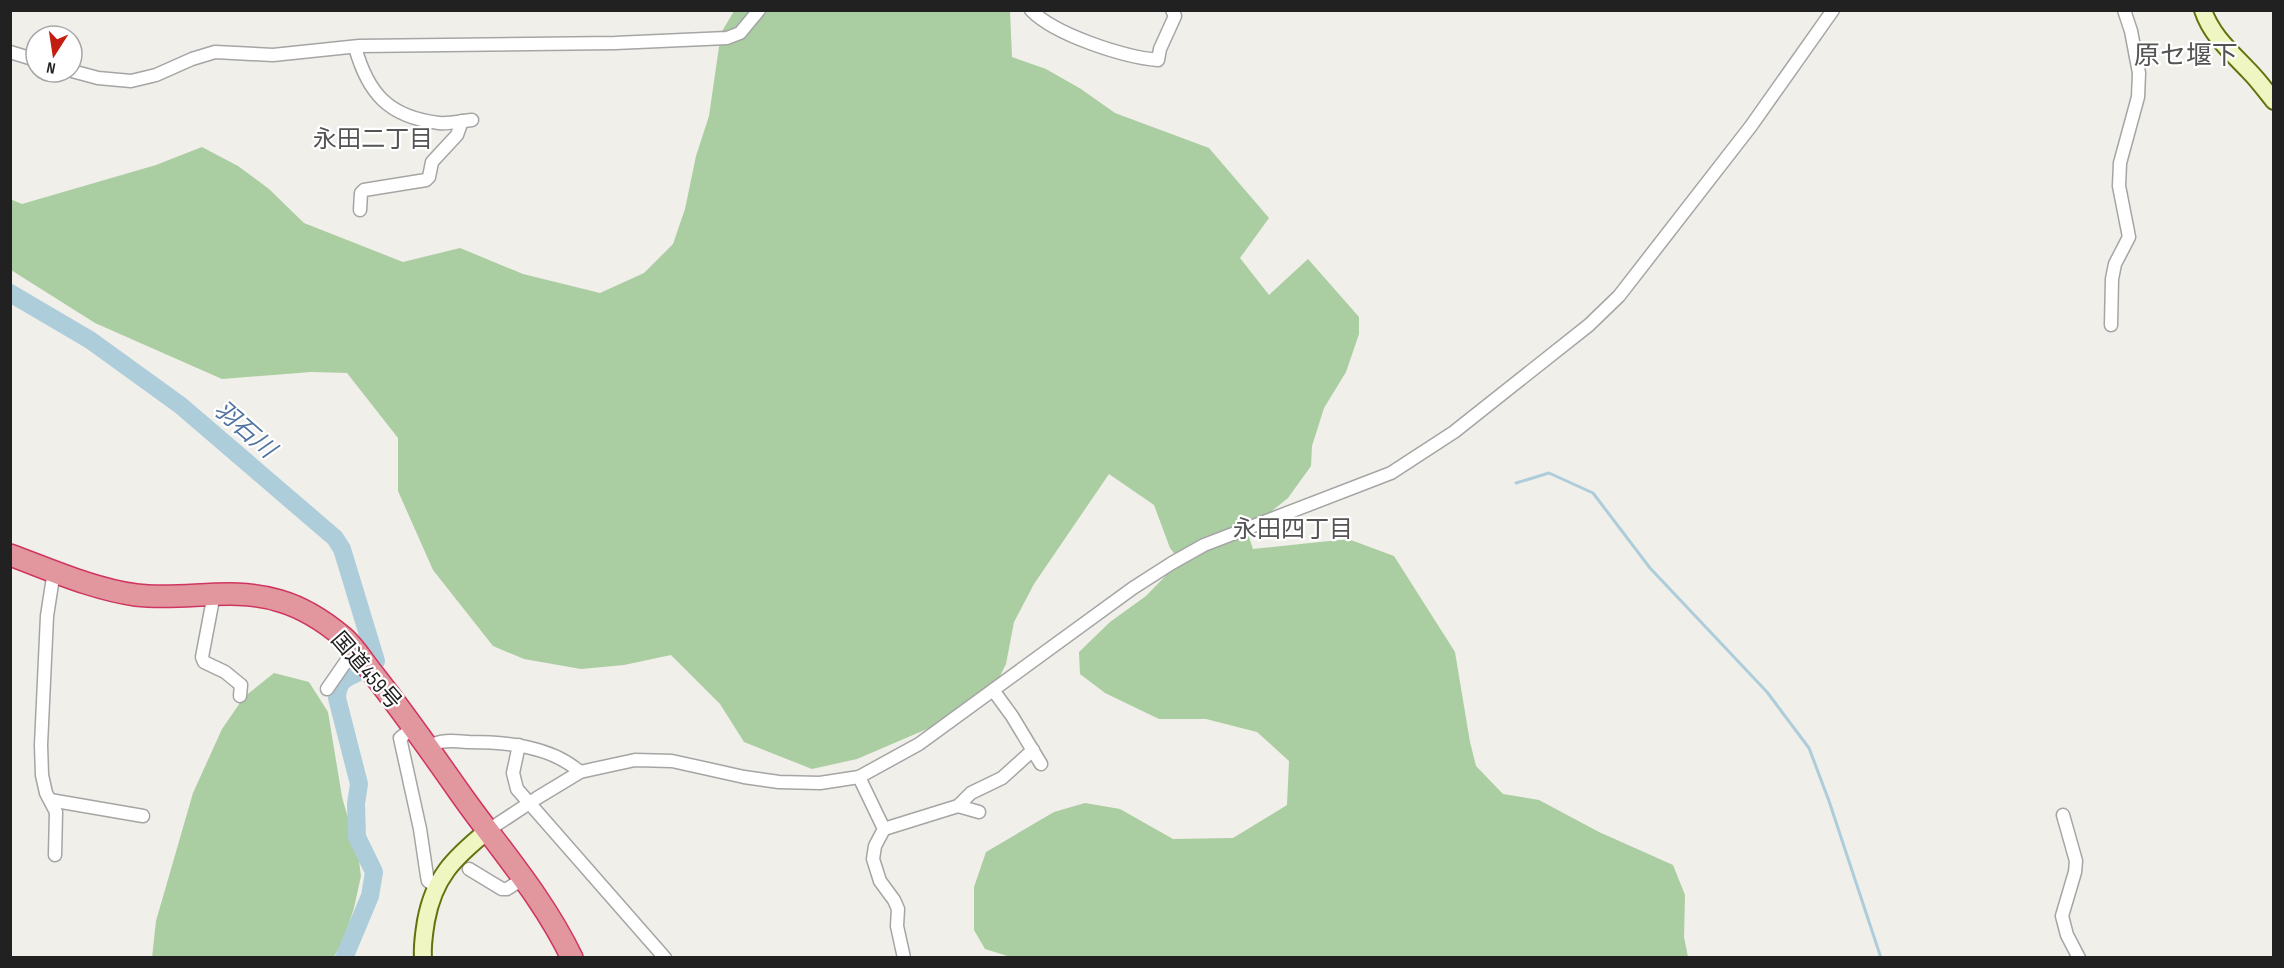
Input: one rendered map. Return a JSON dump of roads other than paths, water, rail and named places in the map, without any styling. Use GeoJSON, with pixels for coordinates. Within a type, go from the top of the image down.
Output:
{"type":"FeatureCollection","features":[{"type":"Feature","properties":{"kind":"highway","name":"国道459号"},"geometry":{"type":"LineString","coordinates":[[10,555],[106,588],[136,595],[236,593],[279,600],[309,612],[344,638],[414,726],[487,831],[524,879],[560,932],[572,957]]}},
{"type":"Feature","properties":{"kind":"street"},"geometry":{"type":"LineString","coordinates":[[84,74],[131,81],[156,75],[215,52],[273,55],[355,47],[648,42],[727,38],[740,33],[759,10]]}},
{"type":"Feature","properties":{"kind":"street"},"geometry":{"type":"LineString","coordinates":[[1031,10],[1046,22],[1063,31],[1100,46],[1158,60],[1160,49],[1175,16],[1172,10]]}},
{"type":"Feature","properties":{"kind":"street"},"geometry":{"type":"LineString","coordinates":[[423,957],[422,948],[430,900],[441,875],[461,852],[487,831],[580,772],[635,760],[656,760],[778,782],[820,783],[859,777],[919,744],[1133,588],[1204,545],[1390,473],[1454,432],[1589,325],[1619,296],[1751,126],[1833,10]]}},
{"type":"Feature","properties":{"kind":"street"},"geometry":{"type":"LineString","coordinates":[[2111,326],[2112,279],[2115,264],[2129,237],[2120,186],[2120,163],[2138,97],[2139,73],[2131,31],[2124,10]]}},
{"type":"Feature","properties":{"kind":"street"},"geometry":{"type":"LineString","coordinates":[[2203,10],[2211,27],[2230,52],[2251,72],[2274,101]]}},
{"type":"Feature","properties":{"kind":"street"},"geometry":{"type":"LineString","coordinates":[[355,47],[371,86],[387,106],[402,114],[440,123],[467,121],[432,162],[429,177],[426,180],[364,190],[360,199],[360,210]]}},
{"type":"Feature","properties":{"kind":"street"},"geometry":{"type":"LineString","coordinates":[[54,571],[47,616],[40,745],[46,794],[56,812],[55,855]]}},
{"type":"Feature","properties":{"kind":"street"},"geometry":{"type":"LineString","coordinates":[[214,594],[202,657],[204,662],[225,672],[242,686],[240,696]]}},
{"type":"Feature","properties":{"kind":"street"},"geometry":{"type":"LineString","coordinates":[[327,688],[354,650]]}},
{"type":"Feature","properties":{"kind":"street"},"geometry":{"type":"LineString","coordinates":[[993,690],[1041,764]]}},
{"type":"Feature","properties":{"kind":"street"},"geometry":{"type":"LineString","coordinates":[[414,726],[400,738],[401,747],[420,829],[428,881],[436,887]]}},
{"type":"Feature","properties":{"kind":"street"},"geometry":{"type":"LineString","coordinates":[[428,747],[438,741],[505,742],[572,765],[580,772]]}},
{"type":"Feature","properties":{"kind":"street"},"geometry":{"type":"LineString","coordinates":[[519,745],[513,773],[514,782],[528,804],[665,957]]}},
{"type":"Feature","properties":{"kind":"street"},"geometry":{"type":"LineString","coordinates":[[904,957],[897,926],[898,909],[879,881],[873,860],[875,846],[884,829],[958,806],[971,793],[1002,778],[1033,750]]}},
{"type":"Feature","properties":{"kind":"street"},"geometry":{"type":"LineString","coordinates":[[859,777],[884,829]]}},
{"type":"Feature","properties":{"kind":"street"},"geometry":{"type":"LineString","coordinates":[[50,800],[143,816]]}},
{"type":"Feature","properties":{"kind":"street"},"geometry":{"type":"LineString","coordinates":[[958,806],[979,812]]}},
{"type":"Feature","properties":{"kind":"street"},"geometry":{"type":"LineString","coordinates":[[2064,815],[2076,861],[2062,916],[2067,934],[2079,957]]}},
{"type":"Feature","properties":{"kind":"street"},"geometry":{"type":"LineString","coordinates":[[469,869],[502,889],[507,889],[524,879]]}},
{"type":"Feature","properties":{"kind":"waterway","name":"羽石川"},"geometry":{"type":"LineString","coordinates":[[10,293],[90,340],[180,405],[335,538],[342,549],[376,661]]}},
{"type":"Feature","properties":{"kind":"waterway"},"geometry":{"type":"LineString","coordinates":[[1516,483],[1549,473],[1593,493],[1650,568],[1767,692],[1809,748],[1881,958]]}},
{"type":"Feature","properties":{"kind":"waterway","name":"羽石川"},"geometry":{"type":"LineString","coordinates":[[344,958],[370,896],[374,872],[357,837],[356,804],[359,784],[337,698],[342,682],[357,673]]}},
{"type":"Feature","properties":{"kind":"district","name":"原セ堰下"},"geometry":{"type":"Point","coordinates":[2186,55]}},
{"type":"Feature","properties":{"kind":"district","name":"永田二丁目"},"geometry":{"type":"Point","coordinates":[373,139]}},
{"type":"Feature","properties":{"kind":"district","name":"永田四丁目"},"geometry":{"type":"Point","coordinates":[1293,529]}}]}
